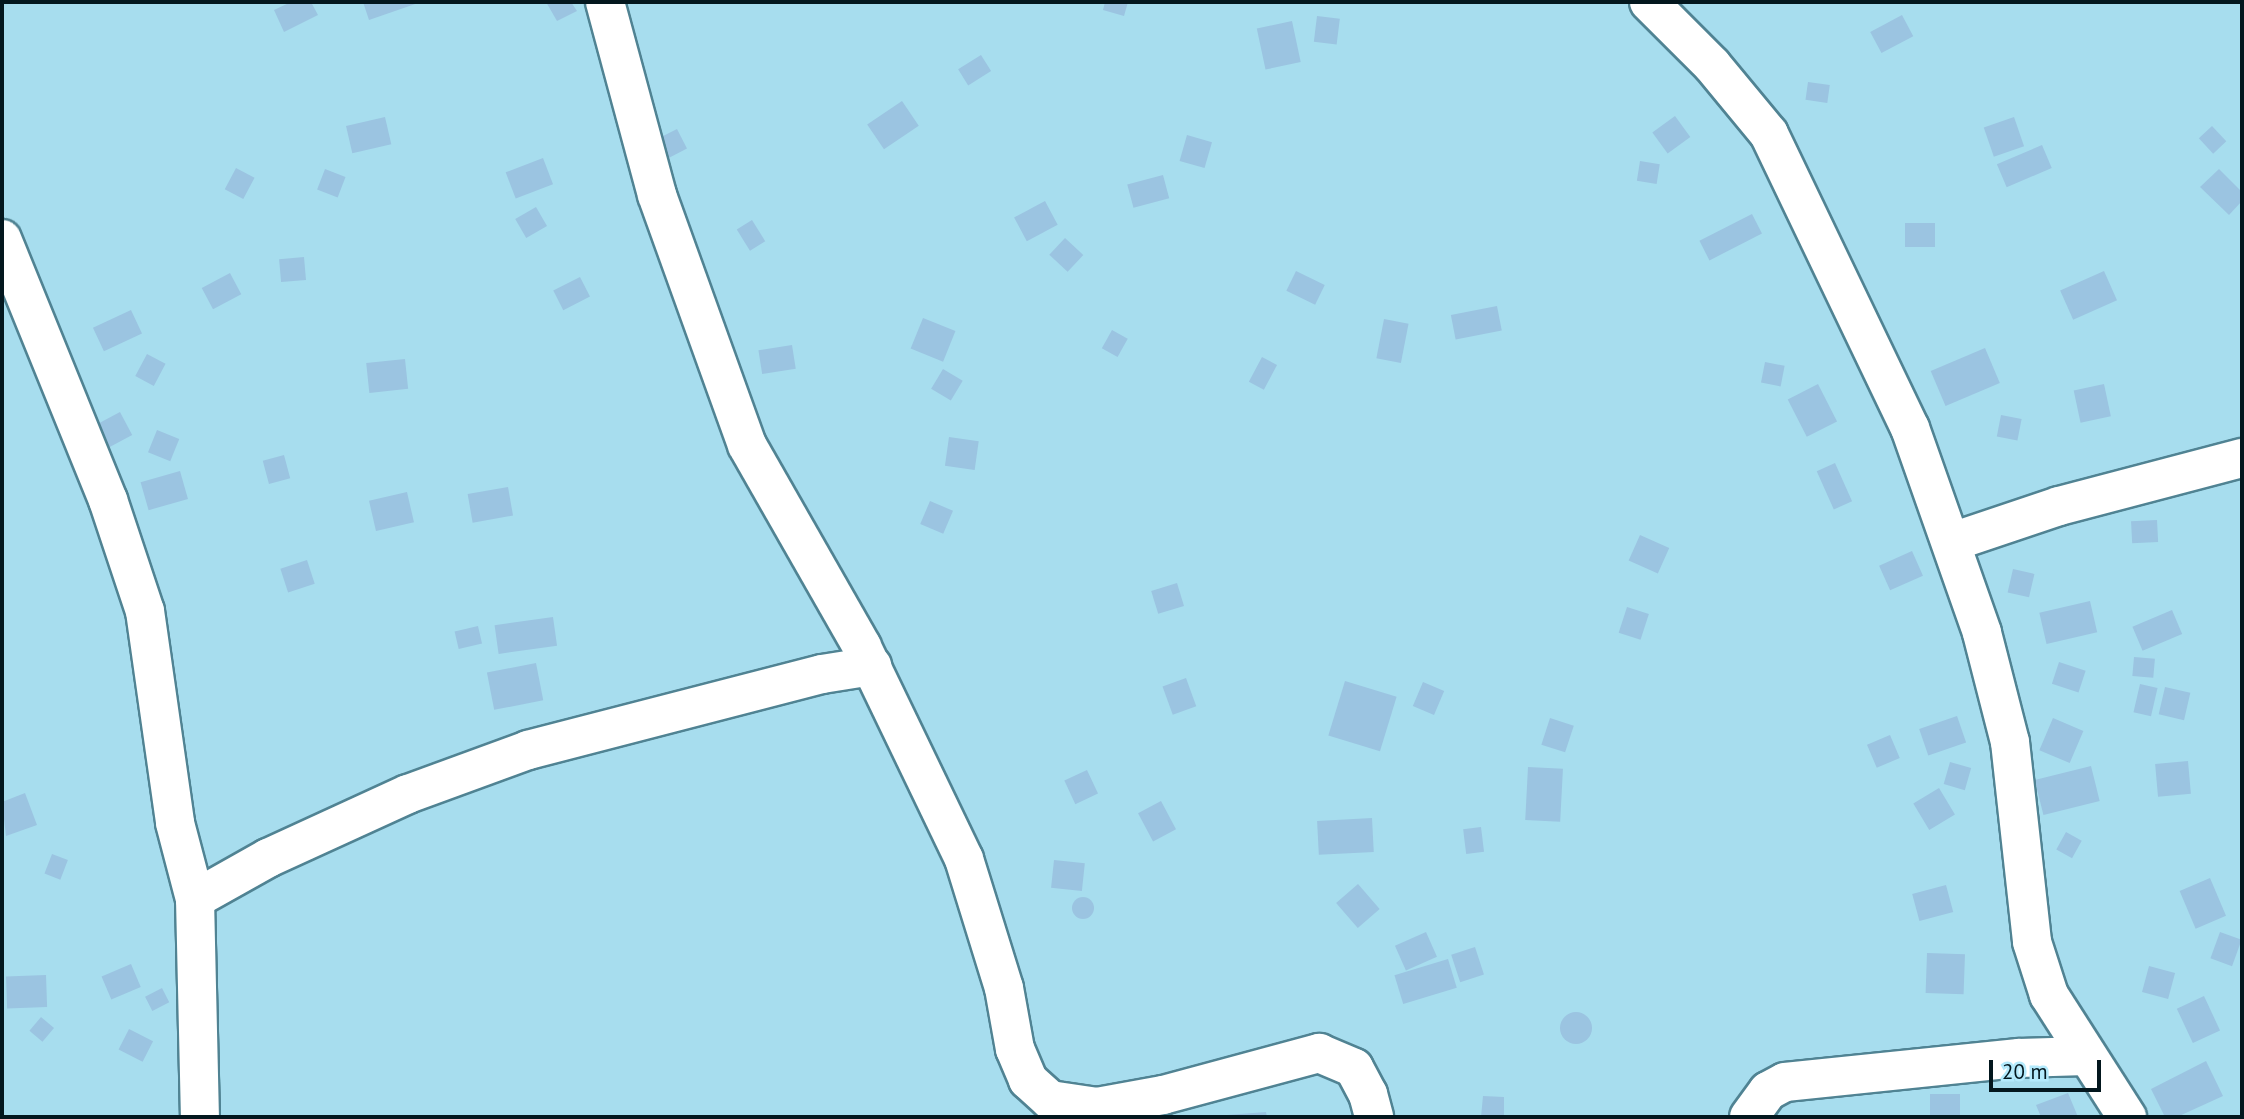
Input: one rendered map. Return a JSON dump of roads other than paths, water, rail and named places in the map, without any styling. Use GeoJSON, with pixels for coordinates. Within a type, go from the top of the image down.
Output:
{"type":"FeatureCollection","features":[{"type":"Feature","properties":{"kind":"street"},"geometry":{"type":"LineString","coordinates":[[605,2],[657,195],[747,445],[872,666],[964,859],[1004,988],[1015,1049],[1028,1080],[1050,1100],[1097,1107],[1163,1095],[1319,1054],[1354,1068],[1368,1094],[1374,1117]]}},
{"type":"Feature","properties":{"kind":"street"},"geometry":{"type":"LineString","coordinates":[[1648,2],[1712,65],[1769,134],[1874,346],[1952,542],[2010,742],[2032,943],[2049,995],[2127,1117]]}},
{"type":"Feature","properties":{"kind":"street"},"geometry":{"type":"LineString","coordinates":[[2,239],[134,568],[155,663],[175,823],[195,898],[200,1117]]}},
{"type":"Feature","properties":{"kind":"street"},"geometry":{"type":"LineString","coordinates":[[1952,542],[2059,506],[2242,458]]}},
{"type":"Feature","properties":{"kind":"street"},"geometry":{"type":"LineString","coordinates":[[195,898],[268,858],[408,794],[528,750],[822,674],[872,666]]}},
{"type":"Feature","properties":{"kind":"street"},"geometry":{"type":"LineString","coordinates":[[1749,1117],[1768,1091],[1785,1083],[2019,1058],[2086,1056]]}}]}
